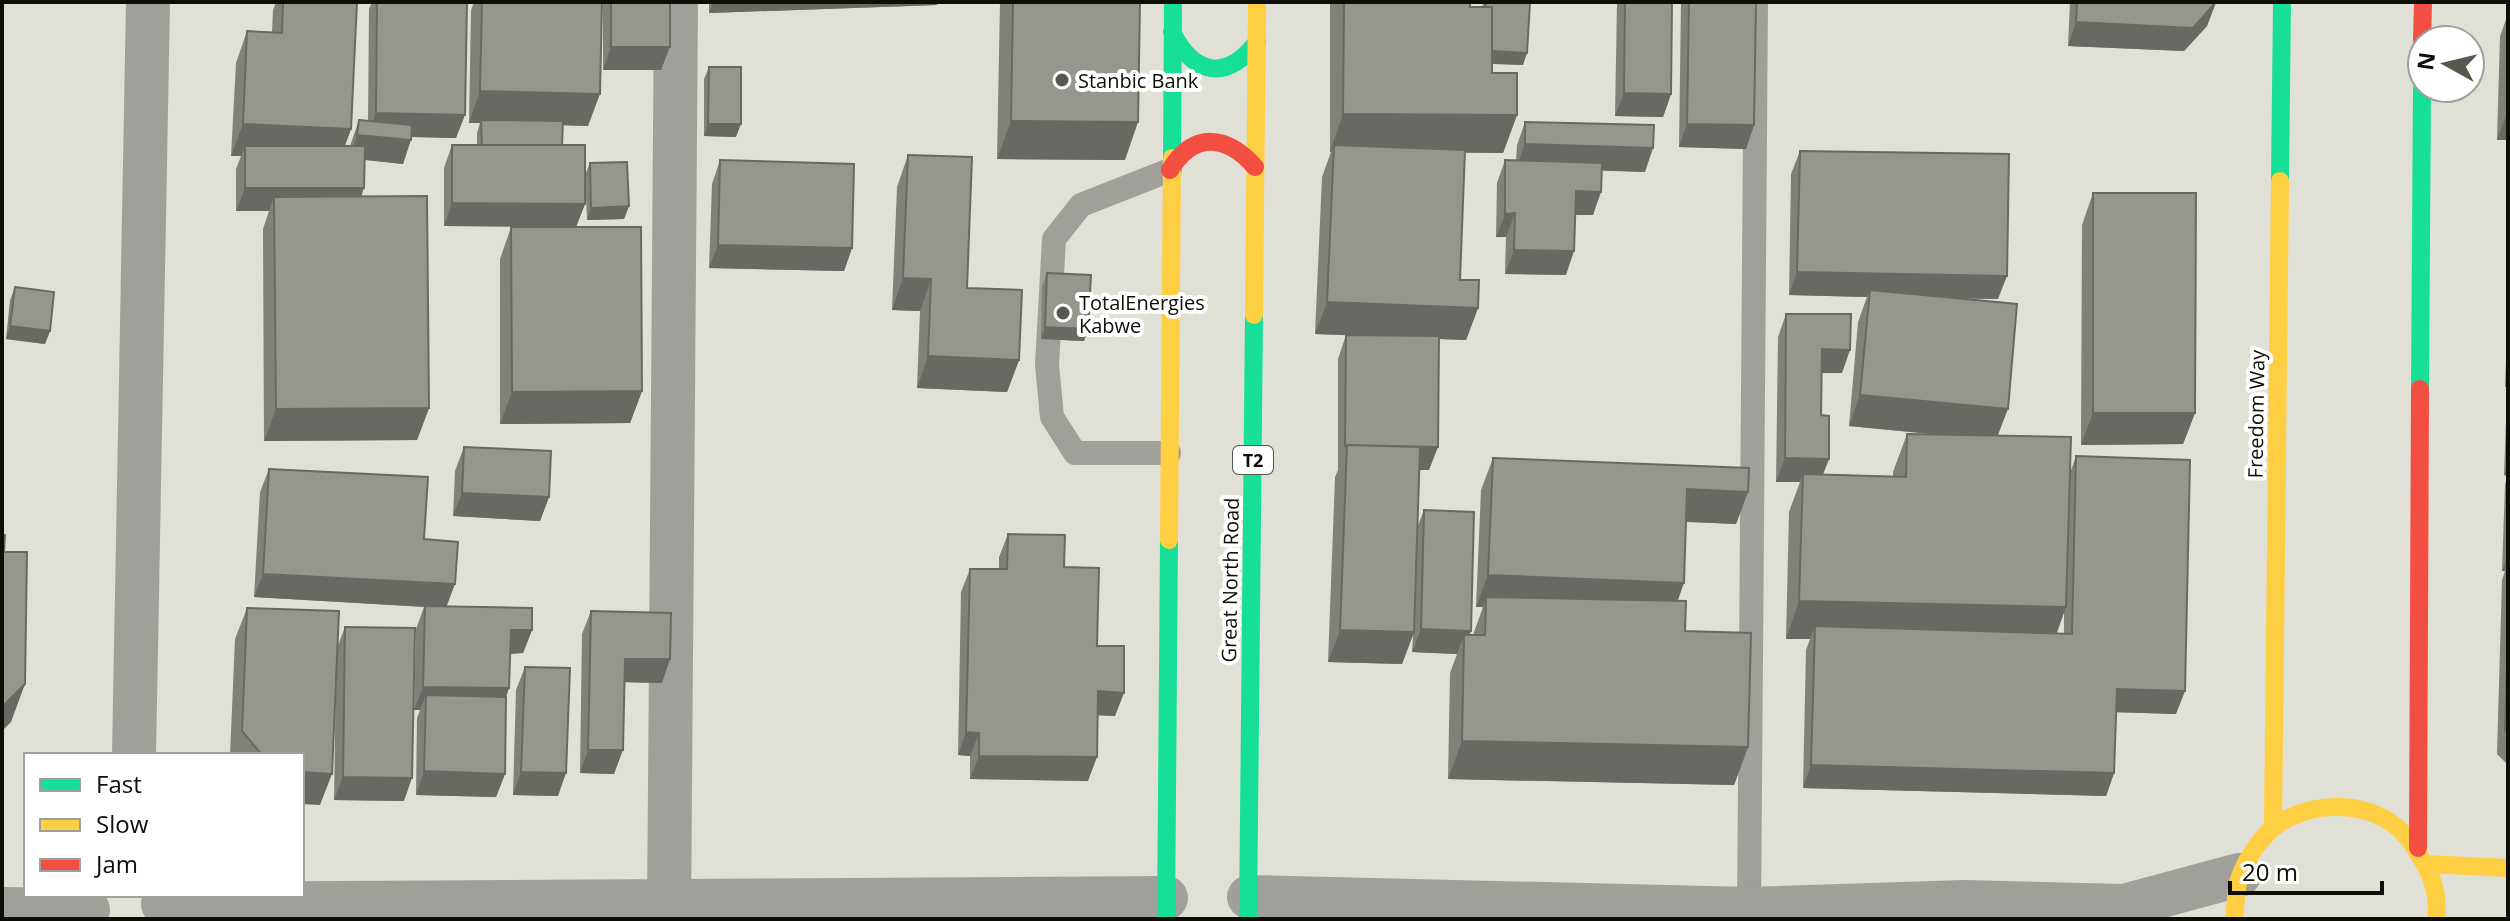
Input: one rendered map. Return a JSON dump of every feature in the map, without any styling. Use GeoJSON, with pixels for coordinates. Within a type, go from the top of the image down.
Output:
{"type":"FeatureCollection","features":[{"type":"Feature","properties":{"kind":"main road"},"geometry":{"type":"LineString","coordinates":[[1166,908],[1173,2]]}},
{"type":"Feature","properties":{"kind":"main road","name":"Great North Road"},"geometry":{"type":"LineString","coordinates":[[1249,908],[1257,2]]}},
{"type":"Feature","properties":{"kind":"main road","name":"Freedom Way"},"geometry":{"type":"LineString","coordinates":[[2273,826],[2282,2]]}},
{"type":"Feature","properties":{"kind":"main road"},"geometry":{"type":"LineString","coordinates":[[2422,24],[2423,2]]}},
{"type":"Feature","properties":{"kind":"main road"},"geometry":{"type":"LineString","coordinates":[[1172,32],[1186,58],[1198,67],[1212,69],[1227,69],[1239,63],[1257,42]]}},
{"type":"Feature","properties":{"kind":"main road"},"geometry":{"type":"LineString","coordinates":[[2422,104],[2422,856]]}},
{"type":"Feature","properties":{"kind":"main road"},"geometry":{"type":"LineString","coordinates":[[1170,170],[1182,154],[1196,145],[1211,141],[1237,148],[1255,167]]}},
{"type":"Feature","properties":{"kind":"main road"},"geometry":{"type":"LineString","coordinates":[[2234,919],[2233,901],[2239,875],[2252,848],[2273,826],[2297,812],[2324,806],[2351,807],[2377,815],[2400,828],[2422,856],[2435,885],[2436,919]]}},
{"type":"Feature","properties":{"kind":"main road"},"geometry":{"type":"LineString","coordinates":[[2422,856],[2508,868]]}},
{"type":"Feature","properties":{"kind":"street"},"geometry":{"type":"LineString","coordinates":[[134,753],[148,2]]}},
{"type":"Feature","properties":{"kind":"street"},"geometry":{"type":"LineString","coordinates":[[670,910],[676,2]]}},
{"type":"Feature","properties":{"kind":"street"},"geometry":{"type":"LineString","coordinates":[[1249,908],[1749,914],[1964,902],[2140,912],[2239,875]]}},
{"type":"Feature","properties":{"kind":"street"},"geometry":{"type":"LineString","coordinates":[[162,906],[670,910],[1166,908]]}},
{"type":"Feature","properties":{"kind":"street"},"geometry":{"type":"LineString","coordinates":[[2,909],[89,908]]}},
{"type":"Feature","properties":{"kind":"lane"},"geometry":{"type":"LineString","coordinates":[[1749,914],[1756,2]]}},
{"type":"Feature","properties":{"kind":"lane"},"geometry":{"type":"LineString","coordinates":[[1169,453],[1075,453],[1052,417],[1047,365],[1054,239],[1081,205],[1170,170]]}},
{"type":"Feature","properties":{"kind":"building"},"geometry":{"type":"Polygon","coordinates":[[[283,2],[357,2],[351,129],[243,124],[247,31],[282,33],[283,2]]]}},
{"type":"Feature","properties":{"kind":"building"},"geometry":{"type":"Polygon","coordinates":[[[377,2],[467,2],[465,115],[376,113],[377,2]]]}},
{"type":"Feature","properties":{"kind":"building"},"geometry":{"type":"Polygon","coordinates":[[[482,2],[602,2],[600,94],[480,91],[482,2]]]}},
{"type":"Feature","properties":{"kind":"building"},"geometry":{"type":"Polygon","coordinates":[[[611,2],[670,2],[670,47],[611,47],[611,2]]]}},
{"type":"Feature","properties":{"kind":"building","name":"Stanbic Bank"},"geometry":{"type":"Polygon","coordinates":[[[1013,2],[1140,2],[1138,122],[1011,121],[1013,2]]]}},
{"type":"Feature","properties":{"kind":"building"},"geometry":{"type":"Polygon","coordinates":[[[1344,2],[1470,2],[1470,7],[1492,7],[1492,73],[1517,73],[1517,115],[1343,114],[1344,2]]]}},
{"type":"Feature","properties":{"kind":"building"},"geometry":{"type":"Polygon","coordinates":[[[1486,2],[1530,2],[1527,53],[1492,51],[1492,7],[1486,7],[1486,2]]]}},
{"type":"Feature","properties":{"kind":"building"},"geometry":{"type":"Polygon","coordinates":[[[1625,2],[1672,2],[1671,94],[1624,93],[1625,2]]]}},
{"type":"Feature","properties":{"kind":"building"},"geometry":{"type":"Polygon","coordinates":[[[1689,2],[1756,2],[1754,125],[1687,124],[1689,2]]]}},
{"type":"Feature","properties":{"kind":"building"},"geometry":{"type":"Polygon","coordinates":[[[2077,2],[2216,2],[2193,28],[2076,22],[2077,2]]]}},
{"type":"Feature","properties":{"kind":"building"},"geometry":{"type":"Polygon","coordinates":[[[709,67],[741,67],[741,124],[708,124],[709,67]]]}},
{"type":"Feature","properties":{"kind":"building"},"geometry":{"type":"Polygon","coordinates":[[[359,120],[412,125],[411,140],[357,135],[359,120]]]}},
{"type":"Feature","properties":{"kind":"building"},"geometry":{"type":"Polygon","coordinates":[[[481,120],[563,121],[562,145],[482,145],[481,120]]]}},
{"type":"Feature","properties":{"kind":"building"},"geometry":{"type":"Polygon","coordinates":[[[1525,122],[1654,125],[1653,148],[1525,144],[1525,122]]]}},
{"type":"Feature","properties":{"kind":"building"},"geometry":{"type":"Polygon","coordinates":[[[452,145],[585,145],[585,204],[452,203],[452,145]]]}},
{"type":"Feature","properties":{"kind":"building"},"geometry":{"type":"Polygon","coordinates":[[[1334,145],[1465,150],[1460,280],[1479,280],[1478,308],[1327,302],[1334,145]]]}},
{"type":"Feature","properties":{"kind":"building"},"geometry":{"type":"Polygon","coordinates":[[[245,146],[365,146],[364,188],[245,188],[245,146]]]}},
{"type":"Feature","properties":{"kind":"building"},"geometry":{"type":"Polygon","coordinates":[[[1800,151],[2009,154],[2007,276],[1797,272],[1800,151]]]}},
{"type":"Feature","properties":{"kind":"building"},"geometry":{"type":"Polygon","coordinates":[[[908,155],[972,157],[967,288],[1022,290],[1019,360],[928,356],[931,279],[903,278],[908,155]]]}},
{"type":"Feature","properties":{"kind":"building"},"geometry":{"type":"Polygon","coordinates":[[[720,160],[854,164],[852,248],[718,245],[720,160]]]}},
{"type":"Feature","properties":{"kind":"building"},"geometry":{"type":"Polygon","coordinates":[[[1505,160],[1602,163],[1601,192],[1576,191],[1574,251],[1514,250],[1515,213],[1505,214],[1505,160]]]}},
{"type":"Feature","properties":{"kind":"building"},"geometry":{"type":"Polygon","coordinates":[[[627,162],[629,206],[591,208],[590,163],[627,162]]]}},
{"type":"Feature","properties":{"kind":"building"},"geometry":{"type":"Polygon","coordinates":[[[2093,193],[2196,193],[2195,413],[2093,413],[2093,193]]]}},
{"type":"Feature","properties":{"kind":"building"},"geometry":{"type":"Polygon","coordinates":[[[427,196],[429,408],[276,409],[274,197],[427,196]]]}},
{"type":"Feature","properties":{"kind":"building"},"geometry":{"type":"Polygon","coordinates":[[[511,227],[641,227],[642,391],[512,392],[511,227]]]}},
{"type":"Feature","properties":{"kind":"building","name":"TotalEnergies Kabwe"},"geometry":{"type":"Polygon","coordinates":[[[1047,273],[1091,275],[1088,329],[1045,327],[1047,273]]]}},
{"type":"Feature","properties":{"kind":"building"},"geometry":{"type":"Polygon","coordinates":[[[15,287],[54,292],[50,331],[10,326],[15,287]]]}},
{"type":"Feature","properties":{"kind":"building"},"geometry":{"type":"Polygon","coordinates":[[[1870,290],[2017,304],[2008,409],[1860,395],[1870,290]]]}},
{"type":"Feature","properties":{"kind":"building"},"geometry":{"type":"Polygon","coordinates":[[[1786,314],[1851,314],[1850,350],[1822,349],[1821,415],[1829,416],[1829,459],[1785,458],[1786,314]]]}},
{"type":"Feature","properties":{"kind":"building"},"geometry":{"type":"Polygon","coordinates":[[[1346,335],[1439,336],[1438,447],[1345,446],[1346,335]]]}},
{"type":"Feature","properties":{"kind":"building"},"geometry":{"type":"Polygon","coordinates":[[[1907,434],[2071,437],[2066,607],[1799,601],[1803,474],[1906,477],[1907,434]]]}},
{"type":"Feature","properties":{"kind":"building"},"geometry":{"type":"Polygon","coordinates":[[[1347,445],[1420,447],[1414,632],[1340,630],[1347,445]]]}},
{"type":"Feature","properties":{"kind":"building"},"geometry":{"type":"Polygon","coordinates":[[[464,447],[551,451],[549,497],[462,493],[464,447]]]}},
{"type":"Feature","properties":{"kind":"building"},"geometry":{"type":"Polygon","coordinates":[[[2076,456],[2190,460],[2185,691],[2117,689],[2114,773],[1811,765],[1815,626],[2072,634],[2076,456]]]}},
{"type":"Feature","properties":{"kind":"building"},"geometry":{"type":"Polygon","coordinates":[[[1493,458],[1749,468],[1748,492],[1687,489],[1684,583],[1488,575],[1493,458]]]}},
{"type":"Feature","properties":{"kind":"building"},"geometry":{"type":"Polygon","coordinates":[[[269,469],[428,477],[424,539],[458,542],[455,584],[263,574],[269,469]]]}},
{"type":"Feature","properties":{"kind":"building"},"geometry":{"type":"Polygon","coordinates":[[[1424,510],[1474,512],[1471,631],[1421,629],[1424,510]]]}},
{"type":"Feature","properties":{"kind":"building"},"geometry":{"type":"Polygon","coordinates":[[[1008,534],[1065,535],[1064,567],[1099,568],[1097,646],[1124,646],[1124,693],[1098,691],[1097,757],[979,756],[979,733],[966,732],[970,569],[1007,569],[1008,534]]]}},
{"type":"Feature","properties":{"kind":"building"},"geometry":{"type":"Polygon","coordinates":[[[2,535],[5,535],[4,552],[27,552],[25,684],[2,707],[2,535]]]}},
{"type":"Feature","properties":{"kind":"building"},"geometry":{"type":"Polygon","coordinates":[[[1486,597],[1686,601],[1685,631],[1751,633],[1748,747],[1462,741],[1464,635],[1485,635],[1486,597]]]}},
{"type":"Feature","properties":{"kind":"building"},"geometry":{"type":"Polygon","coordinates":[[[425,606],[532,608],[532,630],[511,630],[509,688],[423,687],[425,606]]]}},
{"type":"Feature","properties":{"kind":"building"},"geometry":{"type":"Polygon","coordinates":[[[247,608],[339,611],[332,774],[304,772],[304,753],[260,753],[242,731],[247,608]]]}},
{"type":"Feature","properties":{"kind":"building"},"geometry":{"type":"Polygon","coordinates":[[[591,611],[671,613],[670,659],[625,659],[623,750],[588,750],[591,611]]]}},
{"type":"Feature","properties":{"kind":"building"},"geometry":{"type":"Polygon","coordinates":[[[345,627],[415,628],[412,778],[343,777],[345,627]]]}},
{"type":"Feature","properties":{"kind":"building"},"geometry":{"type":"Polygon","coordinates":[[[2508,635],[2508,733],[2505,730],[2508,635]]]}},
{"type":"Feature","properties":{"kind":"building"},"geometry":{"type":"Polygon","coordinates":[[[525,667],[570,668],[566,773],[521,772],[525,667]]]}},
{"type":"Feature","properties":{"kind":"building"},"geometry":{"type":"Polygon","coordinates":[[[426,695],[506,697],[505,774],[424,771],[426,695]]]}},
{"type":"Feature","properties":{"kind":"traffic: fast"},"geometry":{"type":"LineString","coordinates":[[1172,158],[1173,2]]}},
{"type":"Feature","properties":{"kind":"traffic: fast"},"geometry":{"type":"LineString","coordinates":[[2280,181],[2282,2]]}},
{"type":"Feature","properties":{"kind":"traffic: fast"},"geometry":{"type":"LineString","coordinates":[[1172,32],[1190,57],[1200,65],[1211,68],[1234,63],[1257,42]]}},
{"type":"Feature","properties":{"kind":"traffic: fast"},"geometry":{"type":"LineString","coordinates":[[2420,389],[2422,104]]}},
{"type":"Feature","properties":{"kind":"traffic: fast"},"geometry":{"type":"LineString","coordinates":[[1248,919],[1254,315]]}},
{"type":"Feature","properties":{"kind":"traffic: fast"},"geometry":{"type":"LineString","coordinates":[[1166,919],[1169,540]]}},
{"type":"Feature","properties":{"kind":"traffic: slow"},"geometry":{"type":"LineString","coordinates":[[1254,315],[1257,2]]}},
{"type":"Feature","properties":{"kind":"traffic: slow"},"geometry":{"type":"LineString","coordinates":[[1169,540],[1172,158]]}},
{"type":"Feature","properties":{"kind":"traffic: slow"},"geometry":{"type":"LineString","coordinates":[[2273,826],[2280,181]]}},
{"type":"Feature","properties":{"kind":"traffic: slow"},"geometry":{"type":"LineString","coordinates":[[2234,919],[2240,876],[2251,854],[2267,834],[2295,815],[2328,807],[2345,807],[2378,815],[2409,839],[2431,878],[2436,893],[2436,919]]}},
{"type":"Feature","properties":{"kind":"traffic: slow"},"geometry":{"type":"LineString","coordinates":[[2426,864],[2508,868]]}},
{"type":"Feature","properties":{"kind":"traffic: jam"},"geometry":{"type":"LineString","coordinates":[[2422,24],[2423,2]]}},
{"type":"Feature","properties":{"kind":"traffic: jam"},"geometry":{"type":"LineString","coordinates":[[1170,170],[1189,149],[1211,142],[1233,148],[1255,167]]}},
{"type":"Feature","properties":{"kind":"traffic: jam"},"geometry":{"type":"LineString","coordinates":[[2418,848],[2420,389]]}},
{"type":"Feature","properties":{"kind":"place","name":"Stanbic Bank"},"geometry":{"type":"Point","coordinates":[1062,80]}},
{"type":"Feature","properties":{"kind":"place","name":"TotalEnergies Kabwe"},"geometry":{"type":"Point","coordinates":[1063,313]}}]}
